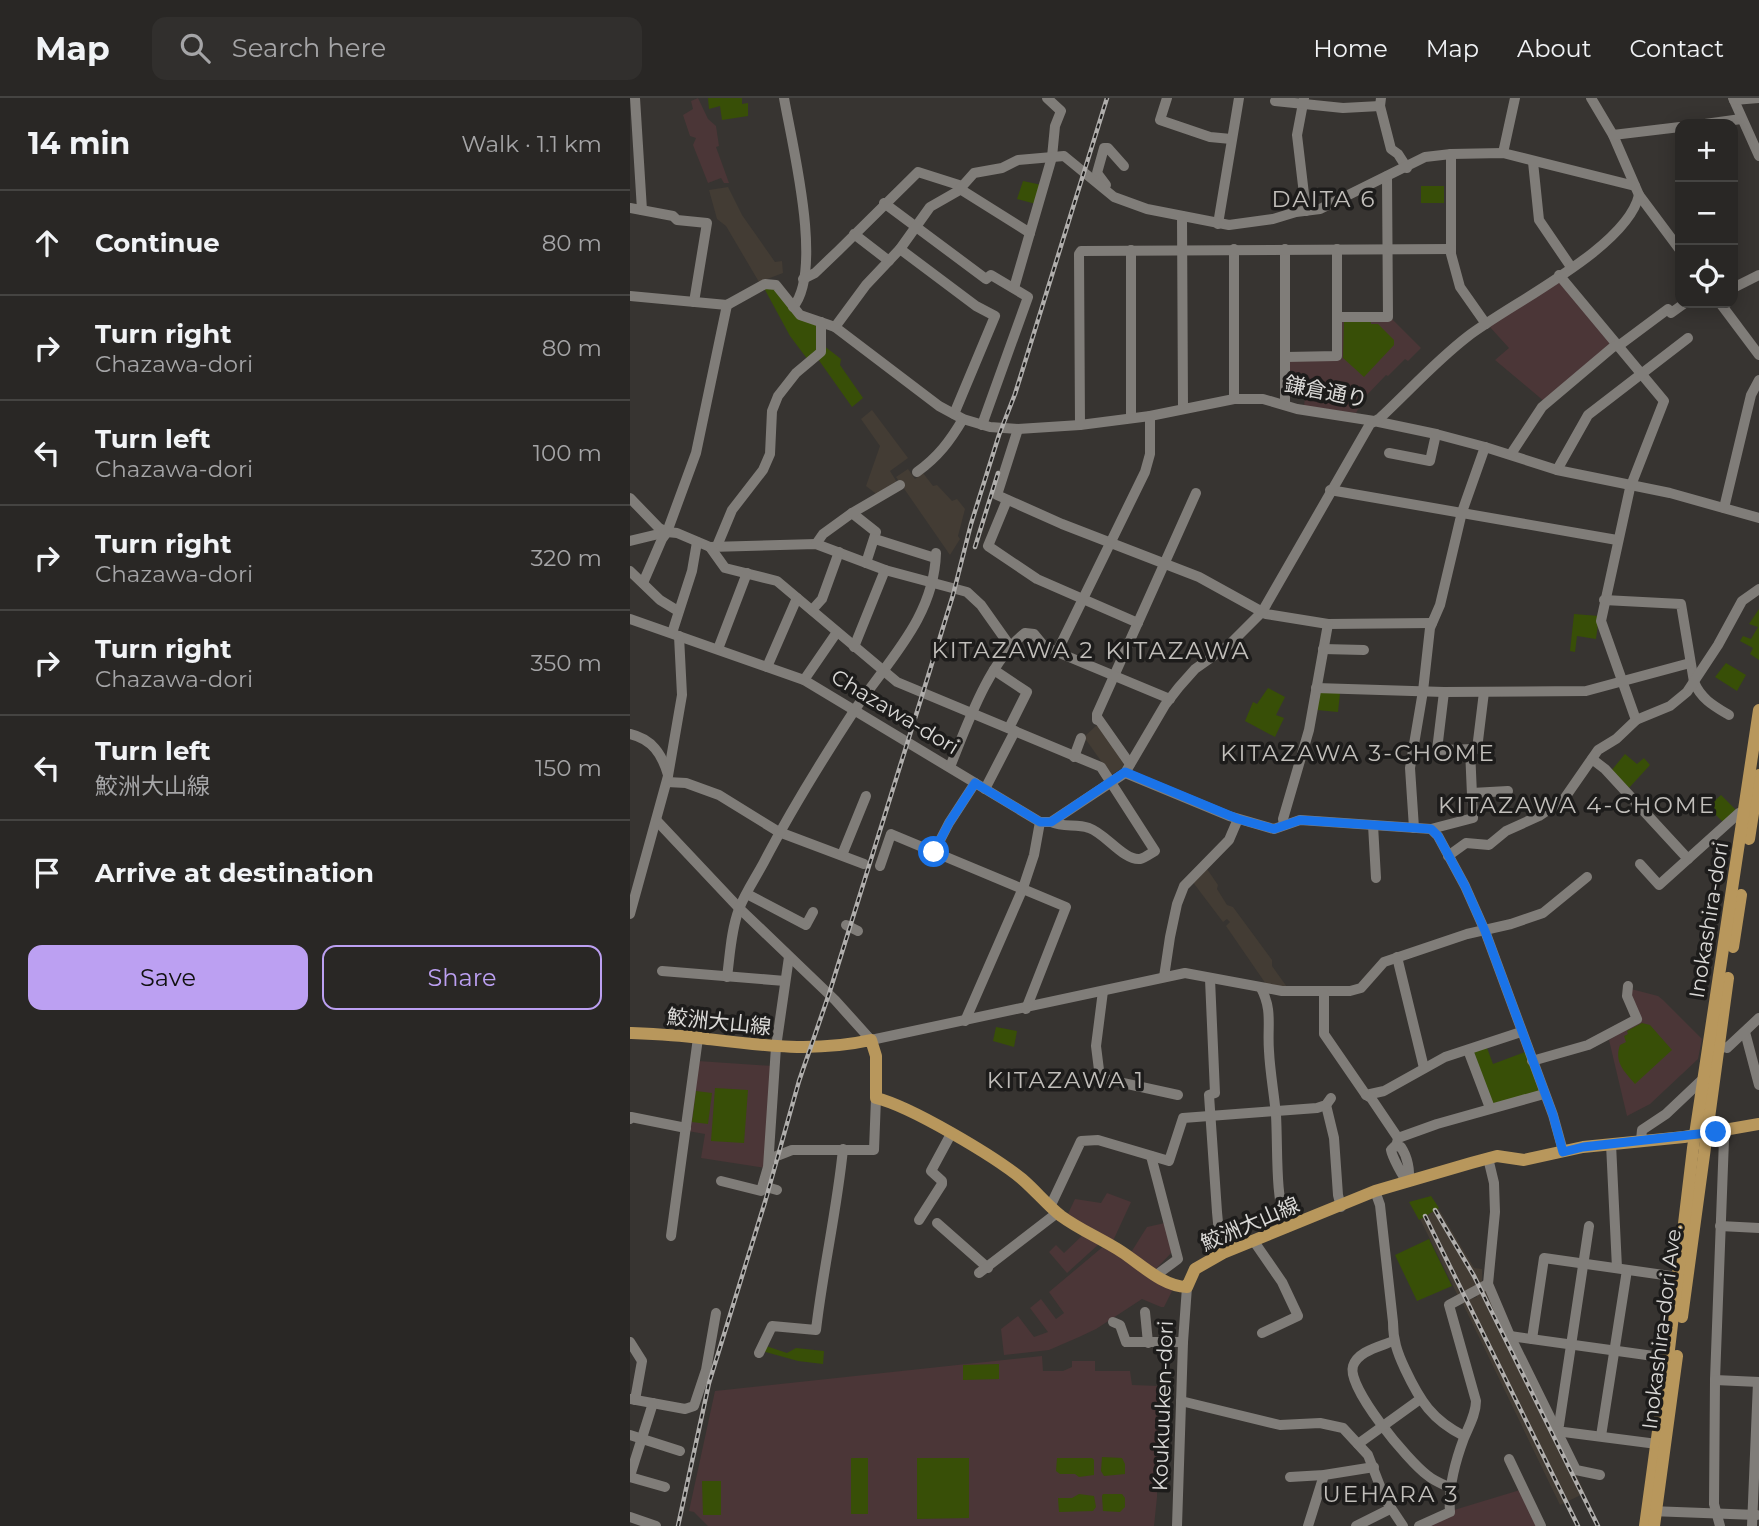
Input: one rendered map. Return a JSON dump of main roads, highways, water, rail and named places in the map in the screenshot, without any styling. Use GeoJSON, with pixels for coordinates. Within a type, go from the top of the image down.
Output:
{"type":"FeatureCollection","features":[{"type":"Feature","properties":{"kind":"main road","name":"Inokashira-dori"},"geometry":{"type":"LineString","coordinates":[[1707,1133],[1703,1079],[1759,710]]}},
{"type":"Feature","properties":{"kind":"main road","name":"Inokashira-dori"},"geometry":{"type":"LineString","coordinates":[[1707,1133],[1758,782]]}},
{"type":"Feature","properties":{"kind":"main road","name":"鮫洲大山線"},"geometry":{"type":"LineString","coordinates":[[630,1033],[804,1049],[871,1040],[876,1056],[876,1098],[908,1111],[951,1134],[1022,1179],[1054,1210],[1155,1276],[1175,1286],[1187,1287],[1195,1269],[1253,1240],[1376,1191],[1488,1158],[1502,1156],[1521,1160],[1611,1144],[1759,1124]]}},
{"type":"Feature","properties":{"kind":"main road","name":"Inokashira-dori Ave."},"geometry":{"type":"LineString","coordinates":[[1654,1526],[1652,1511],[1657,1444],[1668,1358],[1707,1133]]}},
{"type":"Feature","properties":{"kind":"main road","name":"Inokashira-dori Ave."},"geometry":{"type":"LineString","coordinates":[[1645,1526],[1652,1511],[1682,1277]]}},
{"type":"Feature","properties":{"kind":"railway"},"geometry":{"type":"LineString","coordinates":[[678,1526],[709,1383],[799,1081],[829,994],[953,595],[971,524],[1015,394],[1107,98]]}},
{"type":"Feature","properties":{"kind":"railway"},"geometry":{"type":"LineString","coordinates":[[975,547],[998,473]]}},
{"type":"Feature","properties":{"kind":"railway"},"geometry":{"type":"LineString","coordinates":[[1435,1210],[1474,1276],[1598,1526]]}},
{"type":"Feature","properties":{"kind":"railway"},"geometry":{"type":"LineString","coordinates":[[1425,1216],[1578,1526]]}},
{"type":"Feature","properties":{"kind":"district","name":"DAITA 6"},"geometry":{"type":"Point","coordinates":[1324,199]}},
{"type":"Feature","properties":{"kind":"district","name":"KITAZAWA 2"},"geometry":{"type":"Point","coordinates":[1013,650]}},
{"type":"Feature","properties":{"kind":"district","name":"KITAZAWA"},"geometry":{"type":"Point","coordinates":[1178,651]}},
{"type":"Feature","properties":{"kind":"district","name":"KITAZAWA 3-CHOME"},"geometry":{"type":"Point","coordinates":[1358,753]}},
{"type":"Feature","properties":{"kind":"district","name":"KITAZAWA 4-CHOME"},"geometry":{"type":"Point","coordinates":[1577,805]}},
{"type":"Feature","properties":{"kind":"district","name":"KITAZAWA 1"},"geometry":{"type":"Point","coordinates":[1066,1080]}},
{"type":"Feature","properties":{"kind":"district","name":"UEHARA 3"},"geometry":{"type":"Point","coordinates":[1391,1494]}}]}
